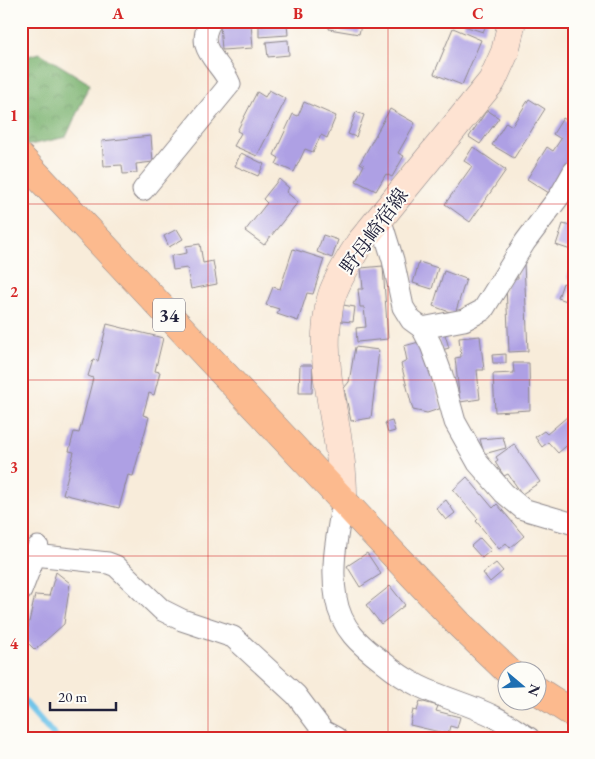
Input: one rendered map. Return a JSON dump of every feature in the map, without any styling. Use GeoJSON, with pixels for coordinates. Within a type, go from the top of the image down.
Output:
{"type":"FeatureCollection","features":[{"type":"Feature","properties":{"kind":"main road","name":"34"},"geometry":{"type":"LineString","coordinates":[[21,158],[459,624],[499,662]]}},
{"type":"Feature","properties":{"kind":"main road"},"geometry":{"type":"LineString","coordinates":[[548,697],[574,714]]}},
{"type":"Feature","properties":{"kind":"street"},"geometry":{"type":"LineString","coordinates":[[143,190],[230,84],[208,54],[205,37],[210,21]]}},
{"type":"Feature","properties":{"kind":"street","name":"野母崎宿線"},"geometry":{"type":"LineString","coordinates":[[512,21],[505,52],[492,81],[359,244],[342,273],[331,297],[325,351],[328,385],[344,475],[343,500],[334,560],[336,599],[342,620],[365,650],[406,679],[493,716],[529,738]]}},
{"type":"Feature","properties":{"kind":"street"},"geometry":{"type":"LineString","coordinates":[[422,328],[464,320],[483,310],[525,242],[568,190],[574,171]]}},
{"type":"Feature","properties":{"kind":"street"},"geometry":{"type":"LineString","coordinates":[[380,218],[393,260],[403,307],[411,320],[422,328],[431,345],[442,375],[454,422],[478,463],[504,493],[523,509],[574,524]]}},
{"type":"Feature","properties":{"kind":"street"},"geometry":{"type":"LineString","coordinates":[[21,590],[37,551],[116,566],[162,610],[182,620],[233,638],[296,695],[323,731],[336,738]]}},
{"type":"Feature","properties":{"kind":"green space"},"geometry":{"type":"Polygon","coordinates":[[[40,53],[90,84],[66,137],[21,147],[21,58],[40,53]]]}},
{"type":"Feature","properties":{"kind":"water"},"geometry":{"type":"Polygon","coordinates":[[[21,198],[32,208],[25,222],[21,305],[21,198]]]}},
{"type":"Feature","properties":{"kind":"building"},"geometry":{"type":"Polygon","coordinates":[[[330,21],[362,21],[359,34],[329,29],[330,21]]]}},
{"type":"Feature","properties":{"kind":"building"},"geometry":{"type":"Polygon","coordinates":[[[465,21],[488,21],[483,32],[464,26],[465,21]]]}},
{"type":"Feature","properties":{"kind":"building"},"geometry":{"type":"Polygon","coordinates":[[[251,23],[253,48],[222,50],[220,25],[251,23]]]}},
{"type":"Feature","properties":{"kind":"building"},"geometry":{"type":"Polygon","coordinates":[[[287,24],[288,35],[259,37],[259,26],[287,24]]]}},
{"type":"Feature","properties":{"kind":"building"},"geometry":{"type":"Polygon","coordinates":[[[453,28],[481,40],[462,85],[434,74],[453,28]]]}},
{"type":"Feature","properties":{"kind":"building"},"geometry":{"type":"Polygon","coordinates":[[[288,40],[289,55],[268,57],[266,42],[288,40]]]}},
{"type":"Feature","properties":{"kind":"building"},"geometry":{"type":"Polygon","coordinates":[[[269,90],[286,99],[257,156],[234,146],[241,133],[237,131],[257,92],[265,97],[269,90]]]}},
{"type":"Feature","properties":{"kind":"building"},"geometry":{"type":"Polygon","coordinates":[[[529,99],[545,109],[514,158],[492,145],[506,122],[512,126],[529,99]]]}},
{"type":"Feature","properties":{"kind":"building"},"geometry":{"type":"Polygon","coordinates":[[[304,102],[336,116],[327,138],[321,135],[313,152],[305,149],[294,172],[276,164],[279,158],[274,155],[293,114],[298,116],[304,102]]]}},
{"type":"Feature","properties":{"kind":"building"},"geometry":{"type":"Polygon","coordinates":[[[390,109],[415,123],[398,153],[404,156],[392,177],[386,174],[376,191],[356,181],[364,165],[360,163],[390,109]]]}},
{"type":"Feature","properties":{"kind":"building"},"geometry":{"type":"Polygon","coordinates":[[[487,110],[499,118],[480,144],[469,137],[487,110]]]}},
{"type":"Feature","properties":{"kind":"building"},"geometry":{"type":"Polygon","coordinates":[[[356,112],[364,115],[356,137],[348,134],[356,112]]]}},
{"type":"Feature","properties":{"kind":"building"},"geometry":{"type":"Polygon","coordinates":[[[563,118],[574,125],[574,142],[572,145],[574,146],[574,153],[549,193],[527,179],[547,147],[553,151],[561,139],[553,134],[563,118]]]}},
{"type":"Feature","properties":{"kind":"building"},"geometry":{"type":"Polygon","coordinates":[[[151,136],[153,162],[136,164],[137,173],[123,174],[122,165],[104,166],[102,141],[151,136]]]}},
{"type":"Feature","properties":{"kind":"building"},"geometry":{"type":"Polygon","coordinates":[[[473,147],[506,170],[470,222],[445,204],[472,166],[464,161],[473,147]]]}},
{"type":"Feature","properties":{"kind":"building"},"geometry":{"type":"Polygon","coordinates":[[[241,153],[264,164],[258,176],[235,166],[241,153]]]}},
{"type":"Feature","properties":{"kind":"building"},"geometry":{"type":"Polygon","coordinates":[[[279,179],[289,188],[286,192],[298,202],[264,245],[245,231],[267,203],[263,199],[279,179]]]}},
{"type":"Feature","properties":{"kind":"building"},"geometry":{"type":"Polygon","coordinates":[[[563,224],[574,227],[574,251],[556,245],[563,224]]]}},
{"type":"Feature","properties":{"kind":"building"},"geometry":{"type":"Polygon","coordinates":[[[177,229],[183,239],[169,247],[164,236],[177,229]]]}},
{"type":"Feature","properties":{"kind":"building"},"geometry":{"type":"Polygon","coordinates":[[[323,235],[338,240],[332,258],[317,252],[323,235]]]}},
{"type":"Feature","properties":{"kind":"building"},"geometry":{"type":"Polygon","coordinates":[[[200,244],[203,263],[213,261],[217,284],[191,289],[187,268],[173,270],[171,256],[187,253],[186,246],[200,244]]]}},
{"type":"Feature","properties":{"kind":"building"},"geometry":{"type":"Polygon","coordinates":[[[293,249],[324,259],[313,294],[307,293],[298,321],[277,314],[279,309],[266,305],[273,287],[280,289],[293,249]]]}},
{"type":"Feature","properties":{"kind":"building"},"geometry":{"type":"Polygon","coordinates":[[[419,262],[438,268],[432,289],[413,283],[419,262]]]}},
{"type":"Feature","properties":{"kind":"building"},"geometry":{"type":"Polygon","coordinates":[[[524,263],[528,351],[509,352],[506,286],[510,278],[518,278],[517,264],[524,263]]]}},
{"type":"Feature","properties":{"kind":"building"},"geometry":{"type":"Polygon","coordinates":[[[383,266],[388,339],[357,342],[356,328],[366,327],[364,307],[360,307],[358,289],[363,289],[361,268],[383,266]]]}},
{"type":"Feature","properties":{"kind":"building"},"geometry":{"type":"Polygon","coordinates":[[[444,271],[466,279],[455,314],[433,306],[444,271]]]}},
{"type":"Feature","properties":{"kind":"building"},"geometry":{"type":"Polygon","coordinates":[[[569,271],[574,273],[574,281],[567,278],[569,271]]]}},
{"type":"Feature","properties":{"kind":"building"},"geometry":{"type":"Polygon","coordinates":[[[563,283],[571,286],[567,301],[558,298],[563,283]]]}},
{"type":"Feature","properties":{"kind":"building"},"geometry":{"type":"Polygon","coordinates":[[[343,305],[355,307],[353,322],[341,321],[343,305]]]}},
{"type":"Feature","properties":{"kind":"building"},"geometry":{"type":"Polygon","coordinates":[[[107,324],[163,338],[155,371],[160,372],[154,395],[149,393],[143,415],[149,417],[133,476],[128,475],[119,508],[63,494],[74,452],[69,451],[74,432],[79,433],[93,378],[88,376],[93,360],[98,361],[107,324]]]}},
{"type":"Feature","properties":{"kind":"building"},"geometry":{"type":"Polygon","coordinates":[[[444,331],[449,348],[442,350],[437,334],[444,331]]]}},
{"type":"Feature","properties":{"kind":"building"},"geometry":{"type":"Polygon","coordinates":[[[480,336],[484,370],[477,370],[480,399],[460,402],[455,358],[461,357],[459,338],[480,336]]]}},
{"type":"Feature","properties":{"kind":"building"},"geometry":{"type":"Polygon","coordinates":[[[419,342],[442,408],[427,413],[413,410],[401,364],[407,361],[404,346],[419,342]]]}},
{"type":"Feature","properties":{"kind":"building"},"geometry":{"type":"Polygon","coordinates":[[[355,347],[379,350],[371,418],[351,421],[344,388],[349,382],[355,347]]]}},
{"type":"Feature","properties":{"kind":"building"},"geometry":{"type":"Polygon","coordinates":[[[506,354],[506,363],[493,363],[492,355],[506,354]]]}},
{"type":"Feature","properties":{"kind":"building"},"geometry":{"type":"Polygon","coordinates":[[[513,363],[529,363],[530,410],[495,412],[493,374],[514,373],[513,363]]]}},
{"type":"Feature","properties":{"kind":"building"},"geometry":{"type":"Polygon","coordinates":[[[300,365],[313,365],[312,393],[299,393],[300,365]]]}},
{"type":"Feature","properties":{"kind":"building"},"geometry":{"type":"Polygon","coordinates":[[[574,411],[574,445],[571,442],[558,453],[548,442],[542,447],[535,437],[544,431],[547,434],[574,411]]]}},
{"type":"Feature","properties":{"kind":"building"},"geometry":{"type":"Polygon","coordinates":[[[392,421],[395,431],[388,433],[385,423],[392,421]]]}},
{"type":"Feature","properties":{"kind":"building"},"geometry":{"type":"Polygon","coordinates":[[[503,437],[506,448],[484,454],[480,439],[503,437]]]}},
{"type":"Feature","properties":{"kind":"building"},"geometry":{"type":"Polygon","coordinates":[[[514,444],[540,482],[522,494],[508,474],[504,476],[495,462],[498,460],[496,457],[514,444]]]}},
{"type":"Feature","properties":{"kind":"building"},"geometry":{"type":"Polygon","coordinates":[[[467,477],[493,508],[497,504],[524,536],[510,548],[506,543],[499,549],[476,521],[478,519],[453,490],[467,477]]]}},
{"type":"Feature","properties":{"kind":"building"},"geometry":{"type":"Polygon","coordinates":[[[446,500],[455,513],[446,520],[436,508],[446,500]]]}},
{"type":"Feature","properties":{"kind":"building"},"geometry":{"type":"Polygon","coordinates":[[[480,538],[491,550],[482,558],[471,546],[480,538]]]}},
{"type":"Feature","properties":{"kind":"building"},"geometry":{"type":"Polygon","coordinates":[[[367,553],[381,574],[360,587],[347,566],[367,553]]]}},
{"type":"Feature","properties":{"kind":"building"},"geometry":{"type":"Polygon","coordinates":[[[496,563],[503,571],[490,582],[483,573],[496,563]]]}},
{"type":"Feature","properties":{"kind":"building"},"geometry":{"type":"Polygon","coordinates":[[[56,572],[70,583],[64,624],[35,650],[25,640],[35,595],[49,596],[56,572]]]}},
{"type":"Feature","properties":{"kind":"building"},"geometry":{"type":"Polygon","coordinates":[[[390,586],[405,605],[381,624],[366,605],[390,586]]]}},
{"type":"Feature","properties":{"kind":"building"},"geometry":{"type":"Polygon","coordinates":[[[420,701],[438,706],[436,711],[460,717],[457,728],[450,726],[448,734],[410,725],[413,710],[417,711],[420,701]]]}},
{"type":"Feature","properties":{"kind":"waterway"},"geometry":{"type":"LineString","coordinates":[[21,698],[56,738]]}}]}
